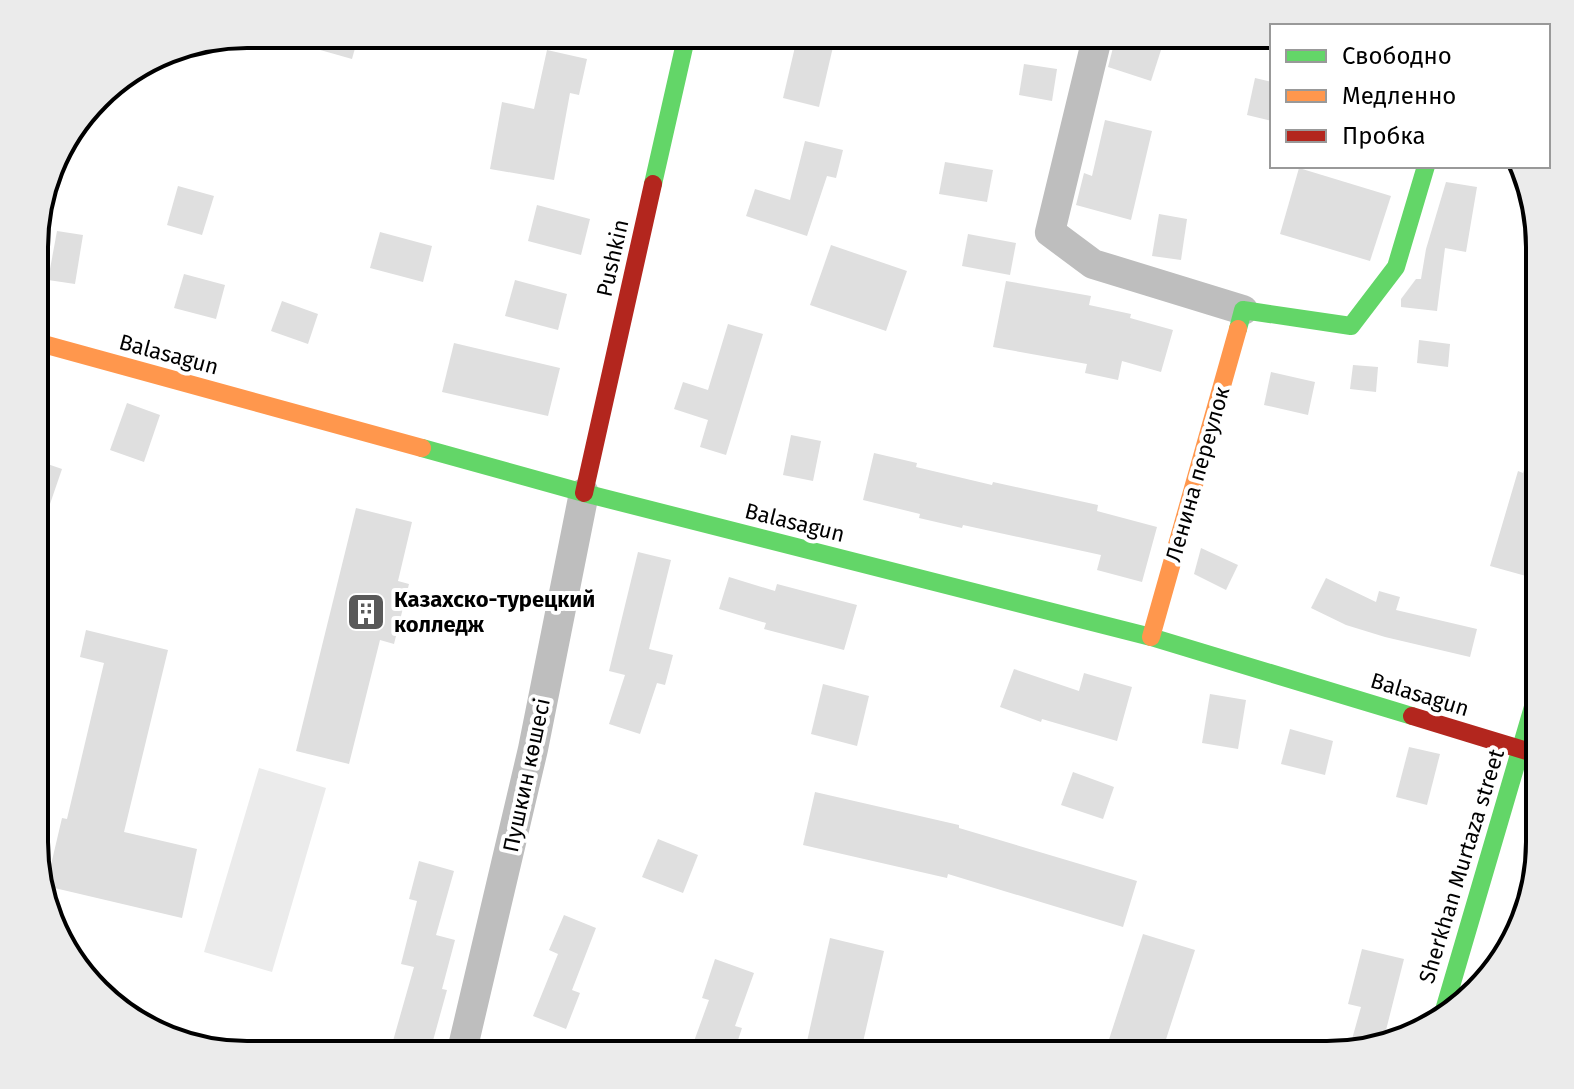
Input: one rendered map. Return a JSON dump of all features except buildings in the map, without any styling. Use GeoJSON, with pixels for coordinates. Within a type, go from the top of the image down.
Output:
{"type":"FeatureCollection","features":[{"type":"Feature","properties":{"kind":"street","name":"Pushkin"},"geometry":{"type":"LineString","coordinates":[[584,493],[684,48]]}},
{"type":"Feature","properties":{"kind":"street"},"geometry":{"type":"LineString","coordinates":[[1095,48],[1050,232],[1093,264],[1243,310],[1351,326],[1396,267],[1425,168]]}},
{"type":"Feature","properties":{"kind":"street","name":"Ленина переулок"},"geometry":{"type":"LineString","coordinates":[[1151,637],[1243,310]]}},
{"type":"Feature","properties":{"kind":"street","name":"Balasagun"},"geometry":{"type":"LineString","coordinates":[[48,345],[584,493],[1151,637],[1526,751]]}},
{"type":"Feature","properties":{"kind":"street","name":"Пушкин көшесі"},"geometry":{"type":"LineString","coordinates":[[464,1041],[533,749],[584,493]]}},
{"type":"Feature","properties":{"kind":"street","name":"Sherkhan Murtaza street"},"geometry":{"type":"LineString","coordinates":[[1447,1001],[1526,732]]}},
{"type":"Feature","properties":{"kind":"shaded area"},"geometry":{"type":"Polygon","coordinates":[[[259,768],[326,788],[272,972],[204,952],[259,768]]]}},
{"type":"Feature","properties":{"kind":"traffic: fast"},"geometry":{"type":"LineString","coordinates":[[653,184],[684,48]]}},
{"type":"Feature","properties":{"kind":"traffic: fast"},"geometry":{"type":"LineString","coordinates":[[1238,329],[1243,310],[1351,326],[1396,267],[1425,168]]}},
{"type":"Feature","properties":{"kind":"traffic: fast"},"geometry":{"type":"LineString","coordinates":[[422,448],[584,493],[1151,637],[1412,716]]}},
{"type":"Feature","properties":{"kind":"traffic: fast"},"geometry":{"type":"LineString","coordinates":[[1447,1001],[1526,731]]}},
{"type":"Feature","properties":{"kind":"traffic: slow"},"geometry":{"type":"LineString","coordinates":[[1151,637],[1238,329]]}},
{"type":"Feature","properties":{"kind":"traffic: slow"},"geometry":{"type":"LineString","coordinates":[[48,345],[422,448]]}},
{"type":"Feature","properties":{"kind":"traffic: jam"},"geometry":{"type":"LineString","coordinates":[[584,493],[653,184]]}},
{"type":"Feature","properties":{"kind":"traffic: jam"},"geometry":{"type":"LineString","coordinates":[[1412,716],[1526,751]]}},
{"type":"Feature","properties":{"kind":"place","name":"Казахско-турецкий колледж"},"geometry":{"type":"Point","coordinates":[366,612]}}]}
